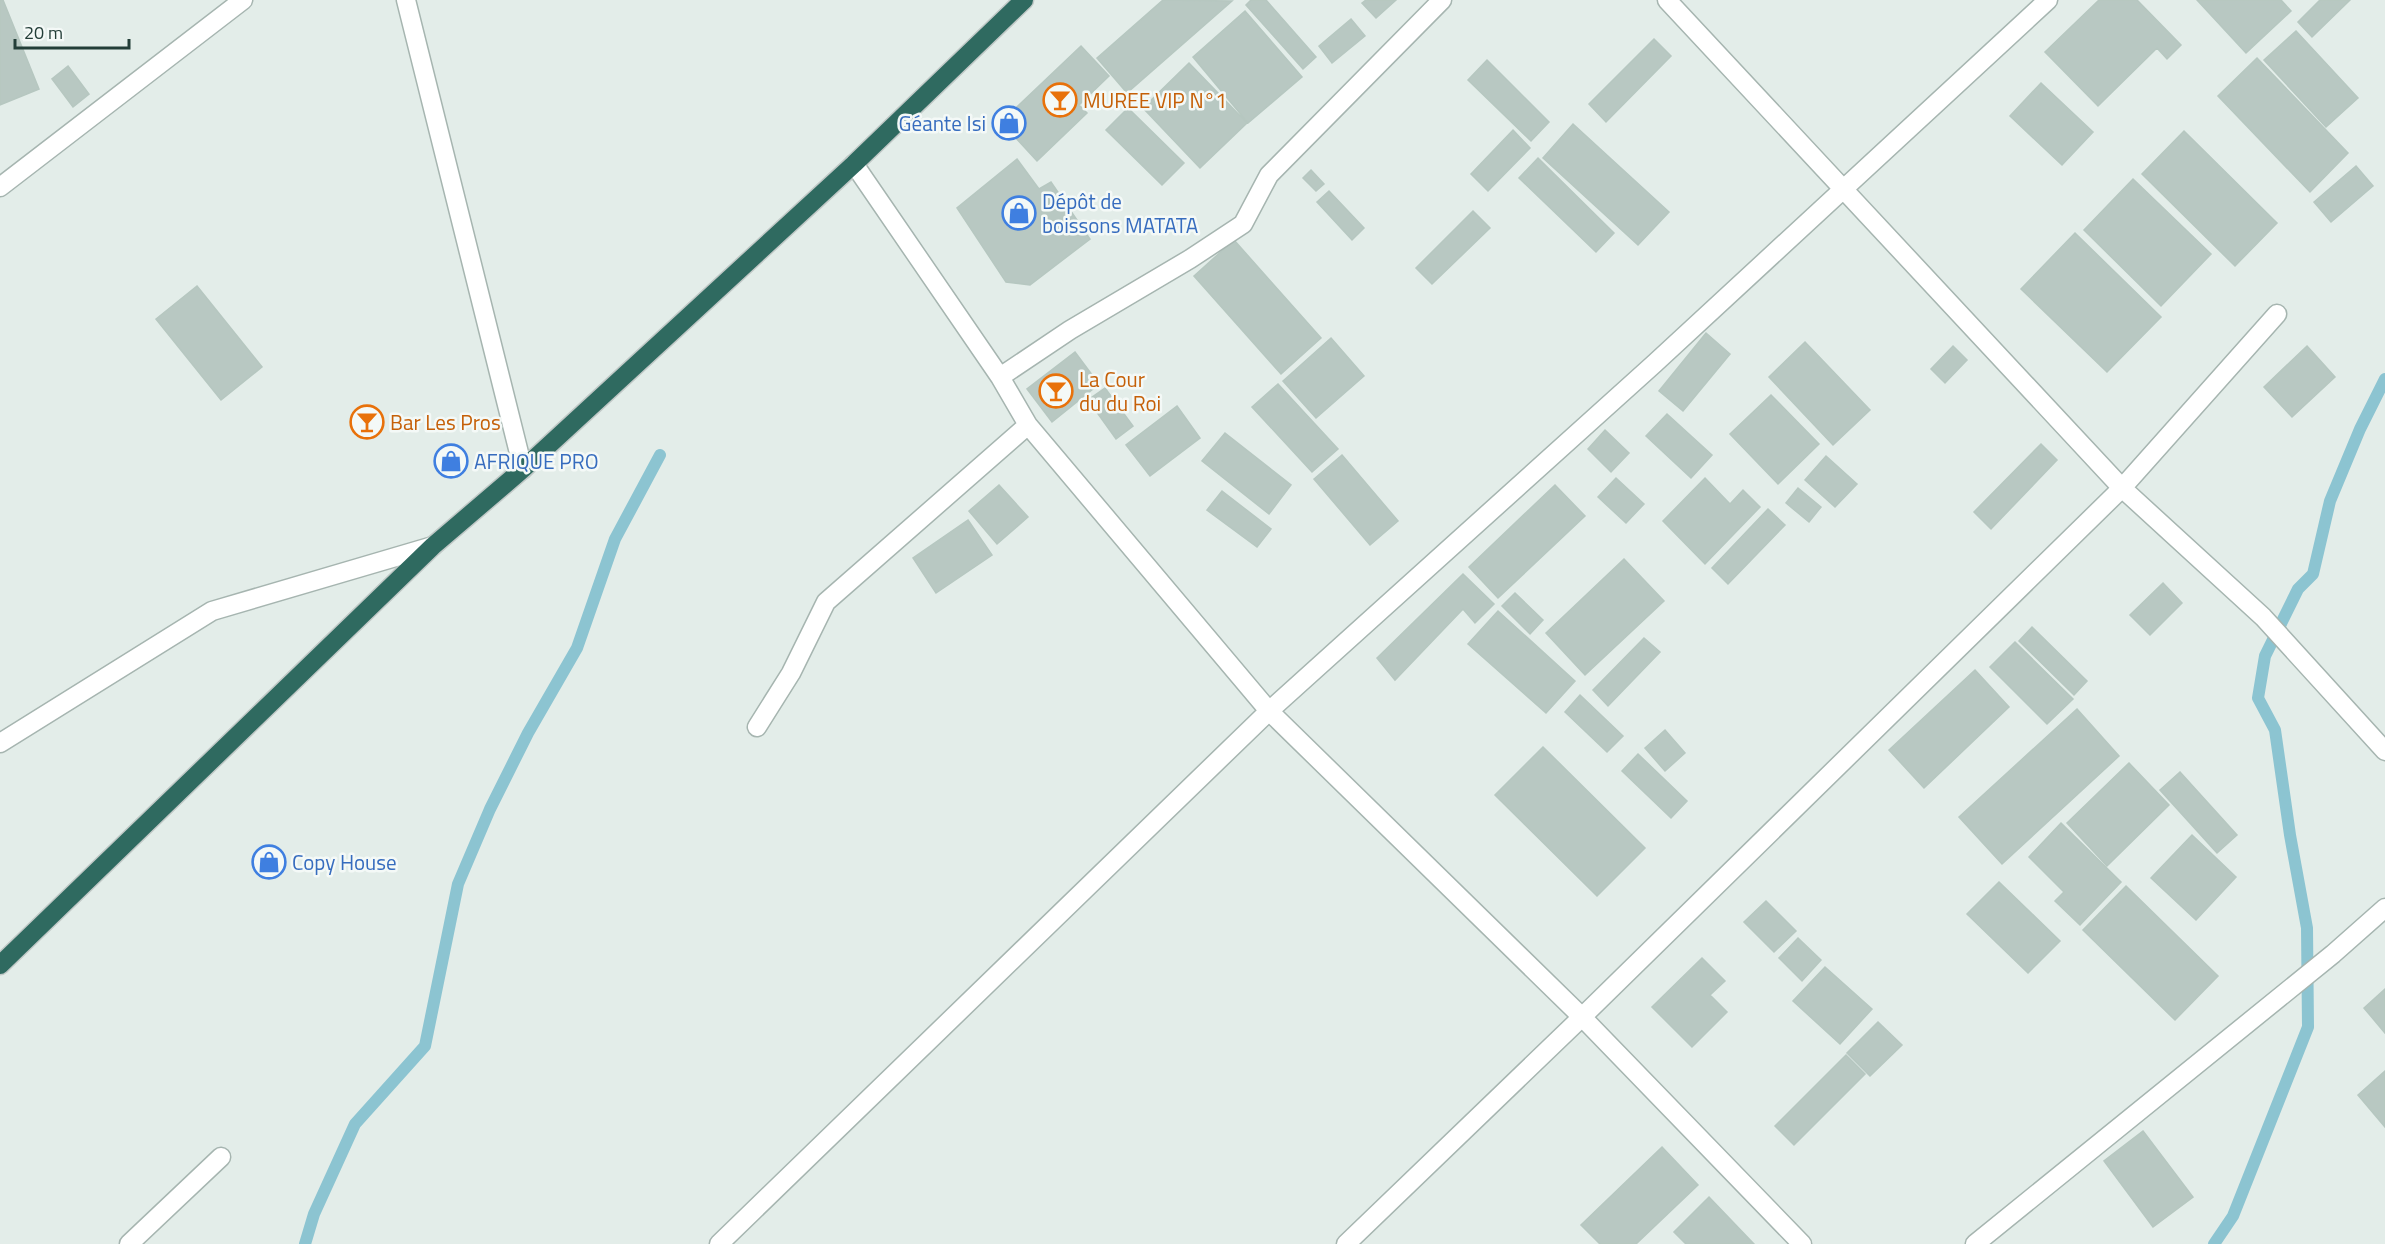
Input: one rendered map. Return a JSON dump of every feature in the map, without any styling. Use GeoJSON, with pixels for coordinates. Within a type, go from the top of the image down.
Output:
{"type":"FeatureCollection","features":[{"type":"Feature","properties":{"kind":"highway"},"geometry":{"type":"LineString","coordinates":[[0,965],[433,546],[523,469],[854,164],[1024,0]]}},
{"type":"Feature","properties":{"kind":"street"},"geometry":{"type":"LineString","coordinates":[[0,187],[243,0]]}},
{"type":"Feature","properties":{"kind":"street"},"geometry":{"type":"LineString","coordinates":[[406,0],[523,469]]}},
{"type":"Feature","properties":{"kind":"street"},"geometry":{"type":"LineString","coordinates":[[1000,377],[1070,330],[1190,259],[1243,224],[1269,175],[1442,0]]}},
{"type":"Feature","properties":{"kind":"street"},"geometry":{"type":"LineString","coordinates":[[1667,0],[2122,488],[2263,617],[2385,751]]}},
{"type":"Feature","properties":{"kind":"street"},"geometry":{"type":"LineString","coordinates":[[718,1244],[1269,711],[2048,0]]}},
{"type":"Feature","properties":{"kind":"street"},"geometry":{"type":"LineString","coordinates":[[854,164],[1000,377],[1028,425],[1269,711],[1582,1017],[1802,1244]]}},
{"type":"Feature","properties":{"kind":"street"},"geometry":{"type":"LineString","coordinates":[[1346,1244],[1582,1017],[2122,488],[2277,314]]}},
{"type":"Feature","properties":{"kind":"street"},"geometry":{"type":"LineString","coordinates":[[757,727],[791,673],[826,602],[1028,425]]}},
{"type":"Feature","properties":{"kind":"street"},"geometry":{"type":"LineString","coordinates":[[0,743],[212,611],[433,546]]}},
{"type":"Feature","properties":{"kind":"street"},"geometry":{"type":"LineString","coordinates":[[1975,1244],[2333,954],[2385,908]]}},
{"type":"Feature","properties":{"kind":"street"},"geometry":{"type":"LineString","coordinates":[[129,1244],[221,1157]]}},
{"type":"Feature","properties":{"kind":"building"},"geometry":{"type":"Polygon","coordinates":[[[0,0],[3,0],[39,89],[0,105],[0,0]]]}},
{"type":"Feature","properties":{"kind":"building"},"geometry":{"type":"Polygon","coordinates":[[[1163,0],[1232,1],[1127,93],[1097,58],[1163,0]]]}},
{"type":"Feature","properties":{"kind":"building"},"geometry":{"type":"Polygon","coordinates":[[[1251,0],[1266,0],[1316,57],[1303,69],[1246,5],[1251,0]]]}},
{"type":"Feature","properties":{"kind":"building"},"geometry":{"type":"Polygon","coordinates":[[[1366,0],[1396,0],[1376,18],[1362,3],[1366,0]]]}},
{"type":"Feature","properties":{"kind":"building"},"geometry":{"type":"Polygon","coordinates":[[[2099,0],[2137,0],[2181,45],[2167,59],[2157,48],[2098,106],[2045,52],[2099,0]]]}},
{"type":"Feature","properties":{"kind":"building"},"geometry":{"type":"Polygon","coordinates":[[[2197,0],[2281,0],[2291,11],[2246,53],[2197,0]]]}},
{"type":"Feature","properties":{"kind":"building"},"geometry":{"type":"Polygon","coordinates":[[[2320,0],[2350,0],[2312,37],[2298,22],[2320,0]]]}},
{"type":"Feature","properties":{"kind":"building"},"geometry":{"type":"Polygon","coordinates":[[[1245,11],[1302,77],[1248,123],[1193,57],[1245,11]]]}},
{"type":"Feature","properties":{"kind":"building"},"geometry":{"type":"Polygon","coordinates":[[[1351,19],[1365,36],[1332,63],[1319,46],[1351,19]]]}},
{"type":"Feature","properties":{"kind":"building"},"geometry":{"type":"Polygon","coordinates":[[[2296,31],[2358,98],[2326,127],[2264,60],[2296,31]]]}},
{"type":"Feature","properties":{"kind":"building"},"geometry":{"type":"Polygon","coordinates":[[[1654,39],[1671,56],[1606,122],[1589,104],[1654,39]]]}},
{"type":"Feature","properties":{"kind":"building"},"geometry":{"type":"Polygon","coordinates":[[[1081,46],[1109,76],[1079,105],[1087,113],[1037,161],[1001,122],[1081,46]]]}},
{"type":"Feature","properties":{"kind":"building"},"geometry":{"type":"Polygon","coordinates":[[[2257,58],[2348,153],[2310,192],[2218,96],[2257,58]]]}},
{"type":"Feature","properties":{"kind":"building"},"geometry":{"type":"Polygon","coordinates":[[[1487,60],[1549,122],[1531,141],[1468,80],[1487,60]]]}},
{"type":"Feature","properties":{"kind":"building"},"geometry":{"type":"Polygon","coordinates":[[[1189,63],[1247,123],[1200,168],[1143,108],[1189,63]]]}},
{"type":"Feature","properties":{"kind":"building"},"geometry":{"type":"Polygon","coordinates":[[[68,66],[89,94],[73,107],[52,79],[68,66]]]}},
{"type":"Feature","properties":{"kind":"building"},"geometry":{"type":"Polygon","coordinates":[[[2041,83],[2093,132],[2062,165],[2010,116],[2041,83]]]}},
{"type":"Feature","properties":{"kind":"building"},"geometry":{"type":"Polygon","coordinates":[[[1128,108],[1184,163],[1162,185],[1106,130],[1128,108]]]}},
{"type":"Feature","properties":{"kind":"building"},"geometry":{"type":"Polygon","coordinates":[[[1573,124],[1669,212],[1638,245],[1543,158],[1573,124]]]}},
{"type":"Feature","properties":{"kind":"building"},"geometry":{"type":"Polygon","coordinates":[[[1513,130],[1530,148],[1488,191],[1471,174],[1513,130]]]}},
{"type":"Feature","properties":{"kind":"building"},"geometry":{"type":"Polygon","coordinates":[[[2184,131],[2277,223],[2235,266],[2142,174],[2184,131]]]}},
{"type":"Feature","properties":{"kind":"building"},"geometry":{"type":"Polygon","coordinates":[[[1538,158],[1614,233],[1596,252],[1519,178],[1538,158]]]}},
{"type":"Feature","properties":{"kind":"building"},"geometry":{"type":"Polygon","coordinates":[[[1017,159],[1039,189],[1051,182],[1090,239],[1030,285],[1006,282],[957,208],[1017,159]]]}},
{"type":"Feature","properties":{"kind":"building"},"geometry":{"type":"Polygon","coordinates":[[[2356,166],[2373,186],[2331,222],[2314,202],[2356,166]]]}},
{"type":"Feature","properties":{"kind":"building"},"geometry":{"type":"Polygon","coordinates":[[[1311,170],[1324,184],[1316,191],[1303,178],[1311,170]]]}},
{"type":"Feature","properties":{"kind":"building"},"geometry":{"type":"Polygon","coordinates":[[[2133,179],[2211,254],[2161,306],[2084,230],[2133,179]]]}},
{"type":"Feature","properties":{"kind":"building"},"geometry":{"type":"Polygon","coordinates":[[[1329,191],[1364,228],[1352,240],[1317,202],[1329,191]]]}},
{"type":"Feature","properties":{"kind":"building"},"geometry":{"type":"Polygon","coordinates":[[[1473,211],[1490,228],[1432,284],[1416,268],[1473,211]]]}},
{"type":"Feature","properties":{"kind":"building"},"geometry":{"type":"Polygon","coordinates":[[[2075,233],[2161,317],[2107,372],[2021,289],[2075,233]]]}},
{"type":"Feature","properties":{"kind":"building"},"geometry":{"type":"Polygon","coordinates":[[[1234,240],[1321,338],[1281,374],[1194,276],[1234,240]]]}},
{"type":"Feature","properties":{"kind":"building"},"geometry":{"type":"Polygon","coordinates":[[[197,286],[262,367],[221,400],[156,319],[197,286]]]}},
{"type":"Feature","properties":{"kind":"building"},"geometry":{"type":"Polygon","coordinates":[[[1706,333],[1730,354],[1683,411],[1659,391],[1706,333]]]}},
{"type":"Feature","properties":{"kind":"building"},"geometry":{"type":"Polygon","coordinates":[[[1331,338],[1364,376],[1316,418],[1283,381],[1331,338]]]}},
{"type":"Feature","properties":{"kind":"building"},"geometry":{"type":"Polygon","coordinates":[[[1805,342],[1870,410],[1833,445],[1769,377],[1805,342]]]}},
{"type":"Feature","properties":{"kind":"building"},"geometry":{"type":"Polygon","coordinates":[[[1953,346],[1967,360],[1945,383],[1931,369],[1953,346]]]}},
{"type":"Feature","properties":{"kind":"building"},"geometry":{"type":"Polygon","coordinates":[[[2307,346],[2335,377],[2292,417],[2264,387],[2307,346]]]}},
{"type":"Feature","properties":{"kind":"building"},"geometry":{"type":"Polygon","coordinates":[[[1075,352],[1099,384],[1052,422],[1027,389],[1075,352]]]}},
{"type":"Feature","properties":{"kind":"building"},"geometry":{"type":"Polygon","coordinates":[[[1278,384],[1338,449],[1312,472],[1252,407],[1278,384]]]}},
{"type":"Feature","properties":{"kind":"building"},"geometry":{"type":"Polygon","coordinates":[[[1105,388],[1133,426],[1116,439],[1088,400],[1105,388]]]}},
{"type":"Feature","properties":{"kind":"building"},"geometry":{"type":"Polygon","coordinates":[[[1771,395],[1819,444],[1778,484],[1730,434],[1771,395]]]}},
{"type":"Feature","properties":{"kind":"building"},"geometry":{"type":"Polygon","coordinates":[[[1177,406],[1200,438],[1150,476],[1126,445],[1177,406]]]}},
{"type":"Feature","properties":{"kind":"building"},"geometry":{"type":"Polygon","coordinates":[[[1667,414],[1712,455],[1691,478],[1646,436],[1667,414]]]}},
{"type":"Feature","properties":{"kind":"building"},"geometry":{"type":"Polygon","coordinates":[[[1605,430],[1629,453],[1611,472],[1588,449],[1605,430]]]}},
{"type":"Feature","properties":{"kind":"building"},"geometry":{"type":"Polygon","coordinates":[[[1225,433],[1291,485],[1269,514],[1202,461],[1225,433]]]}},
{"type":"Feature","properties":{"kind":"building"},"geometry":{"type":"Polygon","coordinates":[[[2041,444],[2057,460],[1991,529],[1974,512],[2041,444]]]}},
{"type":"Feature","properties":{"kind":"building"},"geometry":{"type":"Polygon","coordinates":[[[1342,455],[1398,521],[1370,545],[1314,479],[1342,455]]]}},
{"type":"Feature","properties":{"kind":"building"},"geometry":{"type":"Polygon","coordinates":[[[1826,456],[1857,484],[1835,507],[1805,480],[1826,456]]]}},
{"type":"Feature","properties":{"kind":"building"},"geometry":{"type":"Polygon","coordinates":[[[1616,478],[1644,504],[1626,523],[1598,497],[1616,478]]]}},
{"type":"Feature","properties":{"kind":"building"},"geometry":{"type":"Polygon","coordinates":[[[1705,478],[1730,504],[1743,490],[1760,507],[1705,564],[1663,521],[1705,478]]]}},
{"type":"Feature","properties":{"kind":"building"},"geometry":{"type":"Polygon","coordinates":[[[999,485],[1028,517],[997,544],[969,511],[999,485]]]}},
{"type":"Feature","properties":{"kind":"building"},"geometry":{"type":"Polygon","coordinates":[[[1555,485],[1585,516],[1498,598],[1469,567],[1555,485]]]}},
{"type":"Feature","properties":{"kind":"building"},"geometry":{"type":"Polygon","coordinates":[[[1798,488],[1821,507],[1809,522],[1786,503],[1798,488]]]}},
{"type":"Feature","properties":{"kind":"building"},"geometry":{"type":"Polygon","coordinates":[[[1222,491],[1271,529],[1257,547],[1207,510],[1222,491]]]}},
{"type":"Feature","properties":{"kind":"building"},"geometry":{"type":"Polygon","coordinates":[[[1768,509],[1785,525],[1728,584],[1712,568],[1768,509]]]}},
{"type":"Feature","properties":{"kind":"building"},"geometry":{"type":"Polygon","coordinates":[[[968,520],[992,555],[936,593],[913,558],[968,520]]]}},
{"type":"Feature","properties":{"kind":"building"},"geometry":{"type":"Polygon","coordinates":[[[1624,559],[1664,601],[1585,675],[1546,633],[1624,559]]]}},
{"type":"Feature","properties":{"kind":"building"},"geometry":{"type":"Polygon","coordinates":[[[1463,574],[1494,604],[1475,623],[1463,609],[1395,680],[1377,658],[1463,574]]]}},
{"type":"Feature","properties":{"kind":"building"},"geometry":{"type":"Polygon","coordinates":[[[2163,583],[2182,603],[2150,635],[2130,615],[2163,583]]]}},
{"type":"Feature","properties":{"kind":"building"},"geometry":{"type":"Polygon","coordinates":[[[1515,593],[1543,620],[1530,634],[1502,606],[1515,593]]]}},
{"type":"Feature","properties":{"kind":"building"},"geometry":{"type":"Polygon","coordinates":[[[1498,611],[1575,681],[1546,713],[1468,644],[1498,611]]]}},
{"type":"Feature","properties":{"kind":"building"},"geometry":{"type":"Polygon","coordinates":[[[2032,627],[2087,681],[2074,695],[2019,641],[2032,627]]]}},
{"type":"Feature","properties":{"kind":"building"},"geometry":{"type":"Polygon","coordinates":[[[1644,638],[1660,652],[1608,706],[1593,690],[1644,638]]]}},
{"type":"Feature","properties":{"kind":"building"},"geometry":{"type":"Polygon","coordinates":[[[2015,642],[2073,699],[2047,724],[1990,667],[2015,642]]]}},
{"type":"Feature","properties":{"kind":"building"},"geometry":{"type":"Polygon","coordinates":[[[1975,670],[2009,707],[1924,788],[1889,750],[1975,670]]]}},
{"type":"Feature","properties":{"kind":"building"},"geometry":{"type":"Polygon","coordinates":[[[1580,695],[1623,736],[1607,752],[1565,712],[1580,695]]]}},
{"type":"Feature","properties":{"kind":"building"},"geometry":{"type":"Polygon","coordinates":[[[2077,709],[2119,756],[2002,864],[1959,817],[2077,709]]]}},
{"type":"Feature","properties":{"kind":"building"},"geometry":{"type":"Polygon","coordinates":[[[1665,730],[1685,753],[1665,771],[1645,748],[1665,730]]]}},
{"type":"Feature","properties":{"kind":"building"},"geometry":{"type":"Polygon","coordinates":[[[1543,747],[1645,848],[1597,896],[1495,795],[1543,747]]]}},
{"type":"Feature","properties":{"kind":"building"},"geometry":{"type":"Polygon","coordinates":[[[1638,754],[1687,801],[1671,818],[1622,771],[1638,754]]]}},
{"type":"Feature","properties":{"kind":"building"},"geometry":{"type":"Polygon","coordinates":[[[2129,763],[2169,805],[2107,866],[2067,823],[2129,763]]]}},
{"type":"Feature","properties":{"kind":"building"},"geometry":{"type":"Polygon","coordinates":[[[2180,772],[2237,835],[2217,853],[2160,790],[2180,772]]]}},
{"type":"Feature","properties":{"kind":"building"},"geometry":{"type":"Polygon","coordinates":[[[2061,823],[2121,882],[2080,925],[2055,901],[2064,892],[2029,857],[2061,823]]]}},
{"type":"Feature","properties":{"kind":"building"},"geometry":{"type":"Polygon","coordinates":[[[2192,835],[2236,877],[2196,920],[2151,878],[2192,835]]]}},
{"type":"Feature","properties":{"kind":"building"},"geometry":{"type":"Polygon","coordinates":[[[1999,882],[2060,941],[2028,973],[1967,914],[1999,882]]]}},
{"type":"Feature","properties":{"kind":"building"},"geometry":{"type":"Polygon","coordinates":[[[2126,886],[2218,976],[2175,1020],[2083,930],[2126,886]]]}},
{"type":"Feature","properties":{"kind":"building"},"geometry":{"type":"Polygon","coordinates":[[[1766,901],[1796,931],[1774,952],[1744,922],[1766,901]]]}},
{"type":"Feature","properties":{"kind":"building"},"geometry":{"type":"Polygon","coordinates":[[[1798,938],[1821,960],[1802,981],[1779,958],[1798,938]]]}},
{"type":"Feature","properties":{"kind":"building"},"geometry":{"type":"Polygon","coordinates":[[[1702,958],[1725,981],[1710,995],[1727,1012],[1692,1047],[1652,1007],[1702,958]]]}},
{"type":"Feature","properties":{"kind":"building"},"geometry":{"type":"Polygon","coordinates":[[[1825,967],[1872,1009],[1840,1044],[1793,1001],[1825,967]]]}},
{"type":"Feature","properties":{"kind":"building"},"geometry":{"type":"Polygon","coordinates":[[[2385,989],[2385,1033],[2364,1008],[2385,989]]]}},
{"type":"Feature","properties":{"kind":"building"},"geometry":{"type":"Polygon","coordinates":[[[1878,1022],[1902,1045],[1870,1076],[1847,1053],[1878,1022]]]}},
{"type":"Feature","properties":{"kind":"building"},"geometry":{"type":"Polygon","coordinates":[[[1846,1055],[1865,1074],[1794,1145],[1775,1126],[1846,1055]]]}},
{"type":"Feature","properties":{"kind":"building"},"geometry":{"type":"Polygon","coordinates":[[[2385,1071],[2385,1127],[2358,1095],[2385,1071]]]}},
{"type":"Feature","properties":{"kind":"building"},"geometry":{"type":"Polygon","coordinates":[[[2143,1131],[2193,1197],[2153,1227],[2104,1161],[2143,1131]]]}},
{"type":"Feature","properties":{"kind":"building"},"geometry":{"type":"Polygon","coordinates":[[[1662,1147],[1698,1185],[1636,1244],[1600,1244],[1581,1225],[1662,1147]]]}},
{"type":"Feature","properties":{"kind":"building"},"geometry":{"type":"Polygon","coordinates":[[[1709,1197],[1754,1244],[1686,1244],[1674,1232],[1709,1197]]]}},
{"type":"Feature","properties":{"kind":"waterway"},"geometry":{"type":"LineString","coordinates":[[2214,1244],[2233,1216],[2308,1027],[2307,928],[2290,835],[2275,730],[2258,698],[2265,656],[2298,589],[2313,574],[2330,501],[2360,429],[2385,379]]}},
{"type":"Feature","properties":{"kind":"waterway"},"geometry":{"type":"LineString","coordinates":[[305,1244],[314,1214],[355,1124],[425,1046],[458,884],[490,809],[528,733],[577,648],[615,539],[660,455]]}},
{"type":"Feature","properties":{"kind":"place","name":"MUREE VIP N°1"},"geometry":{"type":"Point","coordinates":[1060,100]}},
{"type":"Feature","properties":{"kind":"place","name":"Géante Isi"},"geometry":{"type":"Point","coordinates":[1009,123]}},
{"type":"Feature","properties":{"kind":"place","name":"Dépôt de boissons MATATA"},"geometry":{"type":"Point","coordinates":[1019,213]}},
{"type":"Feature","properties":{"kind":"place","name":"La Cour du du Roi"},"geometry":{"type":"Point","coordinates":[1056,391]}},
{"type":"Feature","properties":{"kind":"place","name":"Bar Les Pros"},"geometry":{"type":"Point","coordinates":[367,422]}},
{"type":"Feature","properties":{"kind":"place","name":"AFRIQUE PRO"},"geometry":{"type":"Point","coordinates":[451,461]}},
{"type":"Feature","properties":{"kind":"place","name":"Copy House"},"geometry":{"type":"Point","coordinates":[269,862]}}]}
